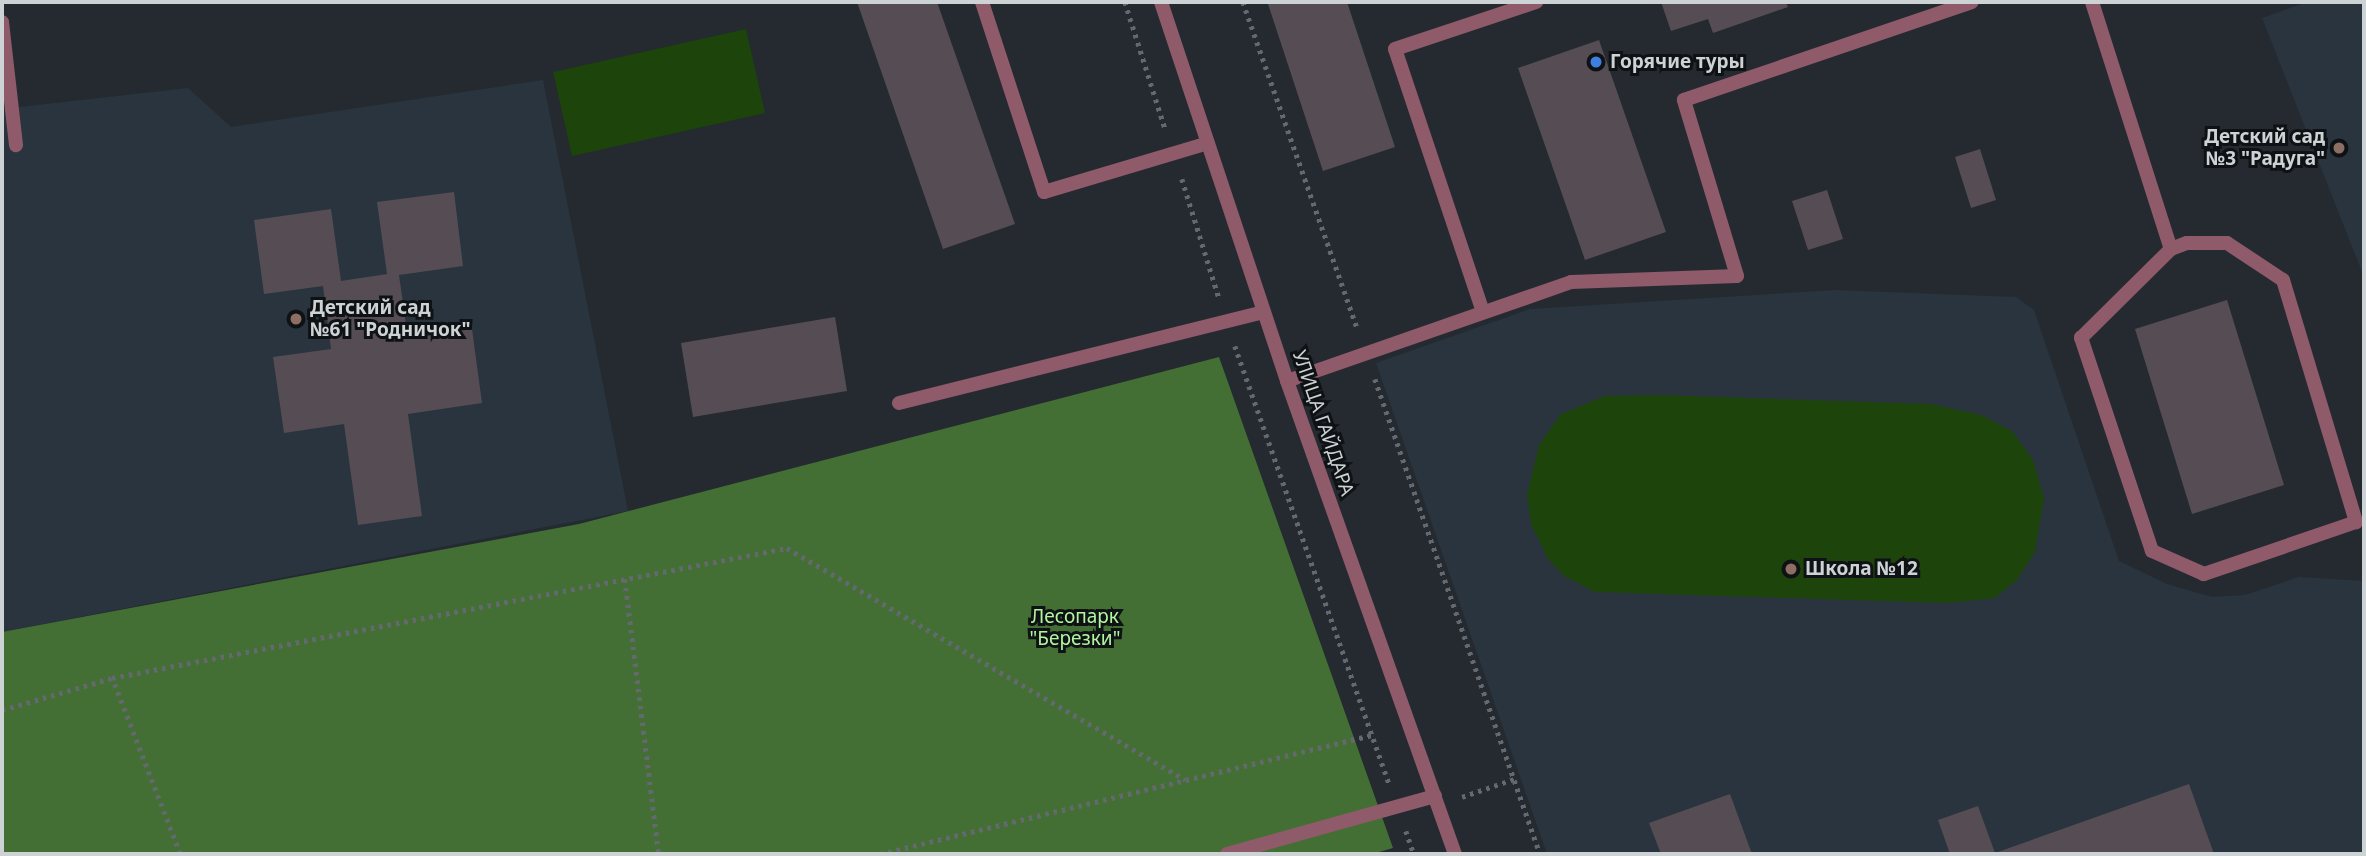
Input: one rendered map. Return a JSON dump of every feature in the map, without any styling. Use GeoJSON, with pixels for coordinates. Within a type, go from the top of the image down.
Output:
{"type":"FeatureCollection","features":[{"type":"Feature","properties":{"kind":"street"},"geometry":{"type":"LineString","coordinates":[[982,2],[1044,191],[1208,143]]}},
{"type":"Feature","properties":{"kind":"street","name":"УЛИЦА ГАЙДАРА"},"geometry":{"type":"LineString","coordinates":[[1161,2],[1287,380],[1455,854]]}},
{"type":"Feature","properties":{"kind":"street"},"geometry":{"type":"LineString","coordinates":[[1483,312],[1395,49],[1536,2]]}},
{"type":"Feature","properties":{"kind":"street"},"geometry":{"type":"LineString","coordinates":[[1287,380],[1571,282],[1737,276],[1684,100],[1972,2]]}},
{"type":"Feature","properties":{"kind":"street"},"geometry":{"type":"LineString","coordinates":[[2092,2],[2171,248]]}},
{"type":"Feature","properties":{"kind":"street"},"geometry":{"type":"LineString","coordinates":[[2,22],[16,145]]}},
{"type":"Feature","properties":{"kind":"street"},"geometry":{"type":"LineString","coordinates":[[2227,243],[2283,280],[2356,522],[2204,574],[2152,551],[2081,338],[2171,248],[2227,243]]}},
{"type":"Feature","properties":{"kind":"street"},"geometry":{"type":"LineString","coordinates":[[899,403],[1264,312]]}},
{"type":"Feature","properties":{"kind":"street"},"geometry":{"type":"LineString","coordinates":[[1227,854],[1435,796]]}},
{"type":"Feature","properties":{"kind":"path"},"geometry":{"type":"LineString","coordinates":[[1125,2],[1227,321],[1414,854]]}},
{"type":"Feature","properties":{"kind":"path"},"geometry":{"type":"LineString","coordinates":[[1243,2],[1541,854]]}},
{"type":"Feature","properties":{"kind":"path"},"geometry":{"type":"LineString","coordinates":[[2,710],[112,678],[787,548],[1185,780]]}},
{"type":"Feature","properties":{"kind":"path"},"geometry":{"type":"LineString","coordinates":[[625,579],[659,854]]}},
{"type":"Feature","properties":{"kind":"path"},"geometry":{"type":"LineString","coordinates":[[112,678],[180,854]]}},
{"type":"Feature","properties":{"kind":"path"},"geometry":{"type":"LineString","coordinates":[[880,854],[1372,735]]}},
{"type":"Feature","properties":{"kind":"shaded area","name":"Детский сад №3 \"Радуга\""},"geometry":{"type":"Polygon","coordinates":[[[2307,2],[2364,2],[2364,277],[2262,18],[2307,2]]]}},
{"type":"Feature","properties":{"kind":"shaded area","name":"Детский сад №61 \"Родничок\""},"geometry":{"type":"Polygon","coordinates":[[[543,80],[628,511],[2,632],[2,109],[188,88],[231,127],[543,80]]]}},
{"type":"Feature","properties":{"kind":"shaded area","name":"Школа №12"},"geometry":{"type":"Polygon","coordinates":[[[1835,290],[2016,297],[2034,310],[2119,561],[2167,584],[2212,597],[2245,595],[2299,577],[2364,581],[2364,854],[1547,854],[1376,363],[1530,309],[1835,290]]]}},
{"type":"Feature","properties":{"kind":"green space"},"geometry":{"type":"Polygon","coordinates":[[[746,29],[765,113],[572,156],[553,72],[746,29]]]}},
{"type":"Feature","properties":{"kind":"green space","name":"Лесопарк \"Березки\""},"geometry":{"type":"Polygon","coordinates":[[[1219,357],[1393,848],[1372,854],[2,854],[2,632],[579,524],[1219,357]]]}},
{"type":"Feature","properties":{"kind":"green space"},"geometry":{"type":"Polygon","coordinates":[[[1659,395],[1931,404],[1981,415],[2012,431],[2033,460],[2044,498],[2035,552],[2017,580],[1995,598],[1947,603],[1595,592],[1564,576],[1548,559],[1531,524],[1527,495],[1539,445],[1561,414],[1605,396],[1659,395]]]}},
{"type":"Feature","properties":{"kind":"building"},"geometry":{"type":"Polygon","coordinates":[[[857,2],[937,2],[1015,224],[943,249],[857,2]]]}},
{"type":"Feature","properties":{"kind":"building"},"geometry":{"type":"Polygon","coordinates":[[[1347,2],[1395,147],[1323,171],[1268,4],[1347,2]]]}},
{"type":"Feature","properties":{"kind":"building"},"geometry":{"type":"Polygon","coordinates":[[[1661,2],[1786,2],[1788,7],[1713,33],[1708,19],[1671,31],[1661,2]]]}},
{"type":"Feature","properties":{"kind":"building"},"geometry":{"type":"Polygon","coordinates":[[[1599,40],[1666,232],[1585,260],[1518,68],[1599,40]]]}},
{"type":"Feature","properties":{"kind":"building"},"geometry":{"type":"Polygon","coordinates":[[[1980,149],[1996,200],[1971,208],[1955,157],[1980,149]]]}},
{"type":"Feature","properties":{"kind":"building"},"geometry":{"type":"Polygon","coordinates":[[[1827,190],[1843,239],[1808,250],[1792,201],[1827,190]]]}},
{"type":"Feature","properties":{"kind":"building"},"geometry":{"type":"Polygon","coordinates":[[[454,192],[463,266],[399,275],[408,339],[472,329],[482,403],[408,414],[422,516],[358,525],[344,424],[284,433],[273,357],[331,349],[323,286],[264,294],[254,220],[331,209],[341,281],[387,274],[377,202],[454,192]]]}},
{"type":"Feature","properties":{"kind":"building"},"geometry":{"type":"Polygon","coordinates":[[[2227,300],[2284,485],[2192,514],[2135,329],[2227,300]]]}},
{"type":"Feature","properties":{"kind":"building"},"geometry":{"type":"Polygon","coordinates":[[[835,317],[847,391],[693,417],[681,343],[835,317]]]}},
{"type":"Feature","properties":{"kind":"building"},"geometry":{"type":"Polygon","coordinates":[[[2189,784],[2214,854],[1950,854],[1938,820],[1978,806],[1995,853],[2189,784]]]}},
{"type":"Feature","properties":{"kind":"building"},"geometry":{"type":"Polygon","coordinates":[[[1730,794],[1752,854],[1661,854],[1649,823],[1730,794]]]}},
{"type":"Feature","properties":{"kind":"place","name":"Горячие туры"},"geometry":{"type":"Point","coordinates":[1596,62]}},
{"type":"Feature","properties":{"kind":"place","name":"Детский сад №3 \"Радуга\""},"geometry":{"type":"Point","coordinates":[2339,148]}},
{"type":"Feature","properties":{"kind":"place","name":"Детский сад №61 \"Родничок\""},"geometry":{"type":"Point","coordinates":[296,319]}},
{"type":"Feature","properties":{"kind":"place","name":"Школа №12"},"geometry":{"type":"Point","coordinates":[1791,569]}}]}
